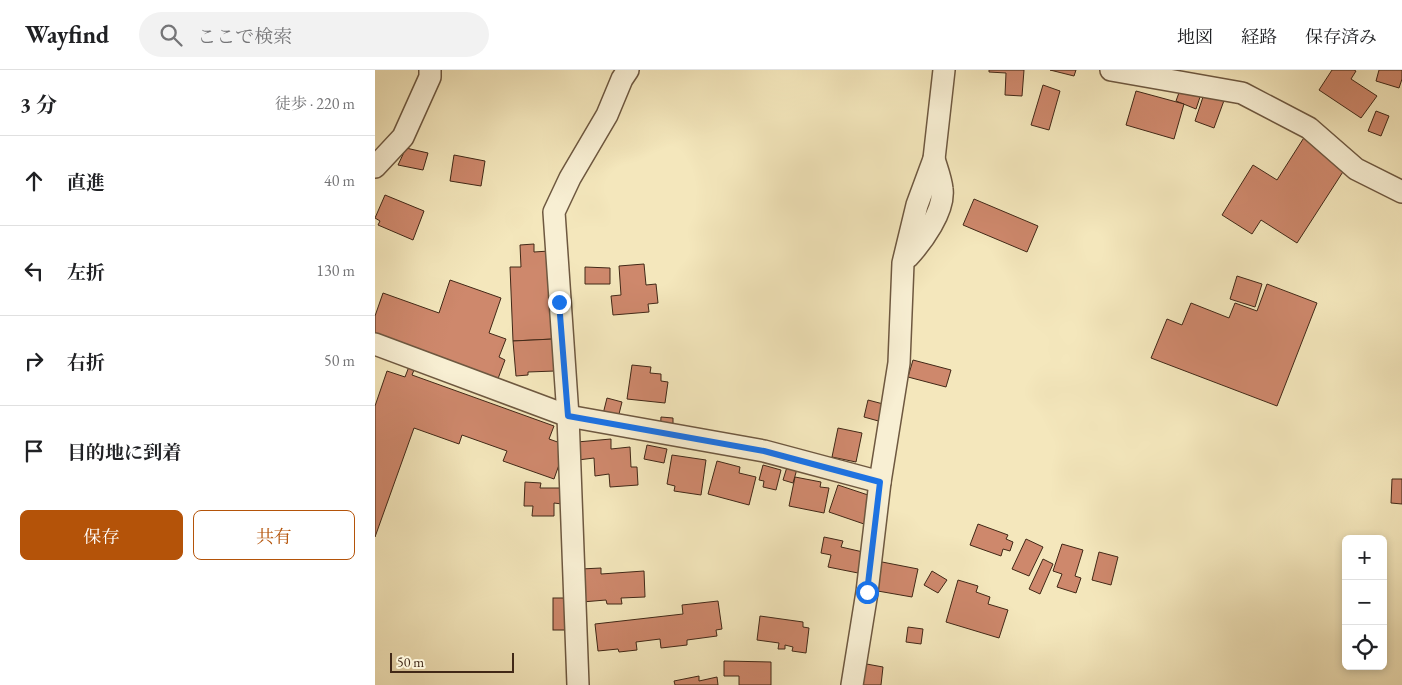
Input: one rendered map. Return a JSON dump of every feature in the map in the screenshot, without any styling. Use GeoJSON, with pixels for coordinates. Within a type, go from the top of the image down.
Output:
{"type":"FeatureCollection","features":[{"type":"Feature","properties":{"kind":"street"},"geometry":{"type":"LineString","coordinates":[[375,167],[403,137],[430,77],[430,70]]}},
{"type":"Feature","properties":{"kind":"street"},"geometry":{"type":"LineString","coordinates":[[578,685],[568,416],[554,212],[570,178],[607,115],[622,79],[628,70]]}},
{"type":"Feature","properties":{"kind":"street"},"geometry":{"type":"LineString","coordinates":[[852,685],[867,592],[880,482],[899,363],[903,263],[917,205],[934,159],[944,70]]}},
{"type":"Feature","properties":{"kind":"street"},"geometry":{"type":"LineString","coordinates":[[1117,71],[1242,94],[1309,128],[1356,169],[1402,192]]}},
{"type":"Feature","properties":{"kind":"street"},"geometry":{"type":"LineString","coordinates":[[375,344],[568,416],[764,451],[880,482]]}},
{"type":"Feature","properties":{"kind":"building"},"geometry":{"type":"Polygon","coordinates":[[[989,70],[1024,70],[1022,96],[1005,95],[1006,73],[989,72],[989,70]]]}},
{"type":"Feature","properties":{"kind":"building"},"geometry":{"type":"Polygon","coordinates":[[[1050,70],[1076,70],[1074,76],[1050,70]]]}},
{"type":"Feature","properties":{"kind":"building"},"geometry":{"type":"Polygon","coordinates":[[[1332,70],[1356,71],[1351,79],[1377,96],[1361,118],[1319,90],[1332,70]]]}},
{"type":"Feature","properties":{"kind":"building"},"geometry":{"type":"Polygon","coordinates":[[[1379,70],[1402,70],[1399,88],[1376,81],[1379,70]]]}},
{"type":"Feature","properties":{"kind":"building"},"geometry":{"type":"Polygon","coordinates":[[[1043,85],[1060,91],[1049,130],[1031,125],[1043,85]]]}},
{"type":"Feature","properties":{"kind":"building"},"geometry":{"type":"Polygon","coordinates":[[[1181,87],[1201,94],[1196,109],[1176,101],[1181,87]]]}},
{"type":"Feature","properties":{"kind":"building"},"geometry":{"type":"Polygon","coordinates":[[[1206,88],[1226,95],[1214,128],[1195,121],[1206,88]]]}},
{"type":"Feature","properties":{"kind":"building"},"geometry":{"type":"Polygon","coordinates":[[[1136,91],[1184,104],[1174,139],[1126,125],[1136,91]]]}},
{"type":"Feature","properties":{"kind":"building"},"geometry":{"type":"Polygon","coordinates":[[[1376,111],[1389,116],[1381,136],[1368,131],[1376,111]]]}},
{"type":"Feature","properties":{"kind":"building"},"geometry":{"type":"Polygon","coordinates":[[[1305,136],[1348,164],[1297,243],[1261,220],[1252,234],[1222,215],[1253,165],[1277,180],[1305,136]]]}},
{"type":"Feature","properties":{"kind":"building"},"geometry":{"type":"Polygon","coordinates":[[[406,148],[428,153],[423,170],[398,165],[406,148]]]}},
{"type":"Feature","properties":{"kind":"building"},"geometry":{"type":"Polygon","coordinates":[[[454,155],[485,161],[481,186],[450,181],[454,155]]]}},
{"type":"Feature","properties":{"kind":"building"},"geometry":{"type":"Polygon","coordinates":[[[385,195],[424,211],[413,240],[378,225],[380,221],[375,218],[385,195]]]}},
{"type":"Feature","properties":{"kind":"building"},"geometry":{"type":"Polygon","coordinates":[[[974,199],[1038,226],[1027,252],[963,225],[974,199]]]}},
{"type":"Feature","properties":{"kind":"building"},"geometry":{"type":"Polygon","coordinates":[[[534,244],[534,252],[549,251],[553,339],[513,341],[510,267],[521,267],[520,245],[534,244]]]}},
{"type":"Feature","properties":{"kind":"building"},"geometry":{"type":"Polygon","coordinates":[[[644,264],[646,285],[656,284],[658,303],[648,304],[649,312],[613,315],[611,296],[621,295],[619,266],[644,264]]]}},
{"type":"Feature","properties":{"kind":"building"},"geometry":{"type":"Polygon","coordinates":[[[585,267],[610,268],[610,284],[585,284],[585,267]]]}},
{"type":"Feature","properties":{"kind":"building"},"geometry":{"type":"Polygon","coordinates":[[[1237,276],[1262,284],[1255,307],[1230,299],[1237,276]]]}},
{"type":"Feature","properties":{"kind":"building"},"geometry":{"type":"Polygon","coordinates":[[[450,280],[501,298],[489,333],[506,339],[499,357],[505,360],[493,392],[416,365],[412,375],[554,426],[549,439],[566,445],[554,479],[503,461],[507,451],[462,435],[459,444],[414,428],[375,537],[375,406],[387,371],[405,377],[413,356],[375,343],[375,316],[383,293],[439,313],[450,280]]]}},
{"type":"Feature","properties":{"kind":"building"},"geometry":{"type":"Polygon","coordinates":[[[1267,284],[1317,303],[1277,406],[1151,358],[1167,319],[1182,325],[1191,303],[1229,318],[1235,303],[1257,311],[1267,284]]]}},
{"type":"Feature","properties":{"kind":"building"},"geometry":{"type":"Polygon","coordinates":[[[553,339],[555,371],[528,372],[528,375],[516,376],[513,341],[553,339]]]}},
{"type":"Feature","properties":{"kind":"building"},"geometry":{"type":"Polygon","coordinates":[[[913,360],[951,370],[946,387],[908,377],[913,360]]]}},
{"type":"Feature","properties":{"kind":"building"},"geometry":{"type":"Polygon","coordinates":[[[632,365],[651,367],[650,373],[661,374],[661,381],[668,382],[665,403],[627,399],[632,365]]]}},
{"type":"Feature","properties":{"kind":"building"},"geometry":{"type":"Polygon","coordinates":[[[607,398],[622,402],[617,422],[602,418],[607,398]]]}},
{"type":"Feature","properties":{"kind":"building"},"geometry":{"type":"Polygon","coordinates":[[[868,400],[887,405],[882,422],[864,417],[868,400]]]}},
{"type":"Feature","properties":{"kind":"building"},"geometry":{"type":"Polygon","coordinates":[[[661,417],[673,418],[673,434],[660,434],[661,417]]]}},
{"type":"Feature","properties":{"kind":"building"},"geometry":{"type":"Polygon","coordinates":[[[838,428],[862,433],[856,462],[832,457],[838,428]]]}},
{"type":"Feature","properties":{"kind":"building"},"geometry":{"type":"Polygon","coordinates":[[[611,439],[611,449],[630,447],[631,467],[637,467],[638,485],[610,487],[609,474],[595,476],[594,458],[578,460],[577,442],[611,439]]]}},
{"type":"Feature","properties":{"kind":"building"},"geometry":{"type":"Polygon","coordinates":[[[647,445],[667,449],[664,463],[644,459],[647,445]]]}},
{"type":"Feature","properties":{"kind":"building"},"geometry":{"type":"Polygon","coordinates":[[[672,455],[706,460],[701,495],[674,491],[675,486],[667,484],[672,455]]]}},
{"type":"Feature","properties":{"kind":"building"},"geometry":{"type":"Polygon","coordinates":[[[717,461],[740,467],[739,473],[756,477],[749,505],[708,494],[717,461]]]}},
{"type":"Feature","properties":{"kind":"building"},"geometry":{"type":"Polygon","coordinates":[[[763,465],[781,470],[776,490],[763,487],[764,481],[759,480],[763,465]]]}},
{"type":"Feature","properties":{"kind":"building"},"geometry":{"type":"Polygon","coordinates":[[[787,467],[797,469],[793,483],[783,480],[787,467]]]}},
{"type":"Feature","properties":{"kind":"building"},"geometry":{"type":"Polygon","coordinates":[[[795,477],[821,482],[820,487],[829,488],[824,513],[789,506],[795,477]]]}},
{"type":"Feature","properties":{"kind":"building"},"geometry":{"type":"Polygon","coordinates":[[[1392,479],[1402,479],[1402,504],[1391,503],[1392,479]]]}},
{"type":"Feature","properties":{"kind":"building"},"geometry":{"type":"Polygon","coordinates":[[[525,482],[541,483],[540,488],[563,488],[562,504],[554,503],[554,516],[532,516],[533,506],[524,506],[525,482]]]}},
{"type":"Feature","properties":{"kind":"building"},"geometry":{"type":"Polygon","coordinates":[[[838,485],[874,497],[864,524],[829,512],[838,485]]]}},
{"type":"Feature","properties":{"kind":"building"},"geometry":{"type":"Polygon","coordinates":[[[978,524],[1008,535],[1006,539],[1013,542],[1010,551],[1003,549],[1001,556],[970,545],[978,524]]]}},
{"type":"Feature","properties":{"kind":"building"},"geometry":{"type":"Polygon","coordinates":[[[824,537],[843,541],[841,547],[863,552],[858,573],[828,567],[831,555],[821,553],[824,537]]]}},
{"type":"Feature","properties":{"kind":"building"},"geometry":{"type":"Polygon","coordinates":[[[1026,539],[1043,547],[1029,576],[1012,569],[1026,539]]]}},
{"type":"Feature","properties":{"kind":"building"},"geometry":{"type":"Polygon","coordinates":[[[1062,544],[1083,550],[1075,576],[1081,578],[1076,593],[1057,587],[1062,574],[1053,571],[1062,544]]]}},
{"type":"Feature","properties":{"kind":"building"},"geometry":{"type":"Polygon","coordinates":[[[1099,552],[1118,557],[1111,585],[1092,580],[1099,552]]]}},
{"type":"Feature","properties":{"kind":"building"},"geometry":{"type":"Polygon","coordinates":[[[1043,559],[1053,564],[1040,594],[1029,589],[1043,559]]]}},
{"type":"Feature","properties":{"kind":"building"},"geometry":{"type":"Polygon","coordinates":[[[877,561],[918,569],[912,597],[872,590],[877,561]]]}},
{"type":"Feature","properties":{"kind":"building"},"geometry":{"type":"Polygon","coordinates":[[[601,568],[601,574],[644,571],[645,597],[621,598],[622,604],[607,604],[606,600],[582,602],[581,569],[601,568]]]}},
{"type":"Feature","properties":{"kind":"building"},"geometry":{"type":"Polygon","coordinates":[[[932,571],[947,580],[938,593],[924,585],[932,571]]]}},
{"type":"Feature","properties":{"kind":"building"},"geometry":{"type":"Polygon","coordinates":[[[958,580],[978,586],[976,592],[990,597],[988,604],[1008,610],[999,638],[946,622],[958,580]]]}},
{"type":"Feature","properties":{"kind":"building"},"geometry":{"type":"Polygon","coordinates":[[[553,598],[574,598],[574,630],[553,630],[553,598]]]}},
{"type":"Feature","properties":{"kind":"building"},"geometry":{"type":"Polygon","coordinates":[[[718,601],[722,629],[716,630],[717,636],[687,640],[687,645],[661,648],[660,639],[636,642],[637,650],[619,652],[618,649],[598,651],[595,624],[683,614],[682,605],[718,601]]]}},
{"type":"Feature","properties":{"kind":"building"},"geometry":{"type":"Polygon","coordinates":[[[760,616],[803,622],[803,627],[809,628],[806,653],[792,651],[793,647],[785,645],[785,649],[778,649],[779,643],[757,640],[760,616]]]}},
{"type":"Feature","properties":{"kind":"building"},"geometry":{"type":"Polygon","coordinates":[[[908,627],[923,629],[921,644],[906,642],[908,627]]]}},
{"type":"Feature","properties":{"kind":"building"},"geometry":{"type":"Polygon","coordinates":[[[724,661],[771,662],[771,685],[739,685],[739,676],[724,676],[724,661]]]}},
{"type":"Feature","properties":{"kind":"building"},"geometry":{"type":"Polygon","coordinates":[[[861,663],[883,667],[881,685],[861,685],[861,663]]]}},
{"type":"Feature","properties":{"kind":"building"},"geometry":{"type":"Polygon","coordinates":[[[699,676],[699,681],[717,677],[718,685],[675,685],[674,681],[699,676]]]}},
{"type":"Feature","properties":{"kind":"route"},"geometry":{"type":"LineString","coordinates":[[559,302],[568,416],[764,451],[880,482],[867,592]]}}]}
